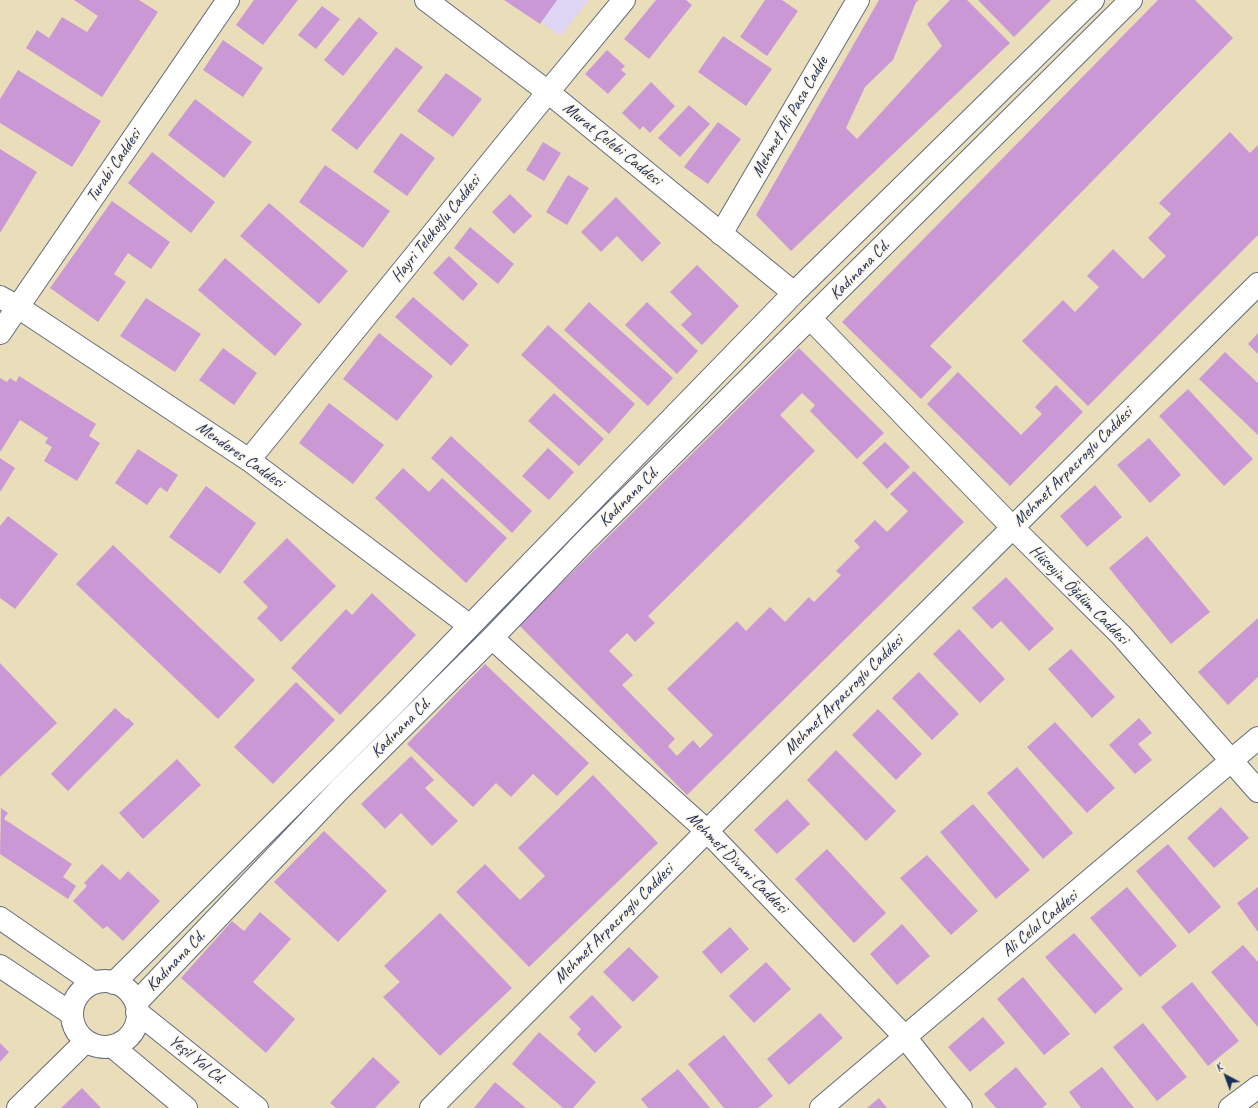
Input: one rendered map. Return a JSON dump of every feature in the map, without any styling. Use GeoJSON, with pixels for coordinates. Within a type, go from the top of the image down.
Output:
{"type":"FeatureCollection","features":[{"type":"Feature","properties":{"kind":"street","name":"Turabi Caddesi"},"geometry":{"type":"LineString","coordinates":[[0,333],[9,302],[228,0]]}},
{"type":"Feature","properties":{"kind":"street","name":"Murat Çelebi Caddesi"},"geometry":{"type":"LineString","coordinates":[[426,0],[548,92],[794,293]]}},
{"type":"Feature","properties":{"kind":"street","name":"Hayri Telekoğlu Caddesi"},"geometry":{"type":"LineString","coordinates":[[249,460],[624,0]]}},
{"type":"Feature","properties":{"kind":"street","name":"Mehmet Ali Pasa Cadde"},"geometry":{"type":"LineString","coordinates":[[721,234],[858,0]]}},
{"type":"Feature","properties":{"kind":"street","name":"Kadınana Cd."},"geometry":{"type":"LineString","coordinates":[[104,983],[395,703],[794,293],[1092,0]]}},
{"type":"Feature","properties":{"kind":"street","name":"Kadınana Cd."},"geometry":{"type":"LineString","coordinates":[[137,1007],[339,790],[492,638],[585,541],[1131,0]]}},
{"type":"Feature","properties":{"kind":"street","name":"Mehmet Arpacroglu Caddesi"},"geometry":{"type":"LineString","coordinates":[[431,1108],[707,830],[1258,284]]}},
{"type":"Feature","properties":{"kind":"street","name":"Menderes Caddesi"},"geometry":{"type":"LineString","coordinates":[[9,302],[249,460],[470,626]]}},
{"type":"Feature","properties":{"kind":"street","name":"Hüseyin Öğdüm Caddesi"},"geometry":{"type":"LineString","coordinates":[[810,318],[1012,527],[1121,635],[1258,791]]}},
{"type":"Feature","properties":{"kind":"street","name":"Mehmet Divani Caddesi"},"geometry":{"type":"LineString","coordinates":[[492,638],[707,830],[905,1037],[961,1108]]}},
{"type":"Feature","properties":{"kind":"street","name":"Ali Celal Caddesi"},"geometry":{"type":"LineString","coordinates":[[821,1108],[1258,738]]}},
{"type":"Feature","properties":{"kind":"street"},"geometry":{"type":"LineString","coordinates":[[0,918],[104,983],[123,987],[130,994],[137,1007],[137,1022],[132,1032],[126,1040],[112,1046],[96,1046],[86,1041],[75,1029],[72,1014],[78,995],[85,988],[104,983]]}},
{"type":"Feature","properties":{"kind":"street"},"geometry":{"type":"LineString","coordinates":[[0,966],[72,1014]]}},
{"type":"Feature","properties":{"kind":"street","name":"Yeşil Yol Cd."},"geometry":{"type":"LineString","coordinates":[[137,1007],[257,1108]]}},
{"type":"Feature","properties":{"kind":"street"},"geometry":{"type":"LineString","coordinates":[[18,1108],[86,1041]]}},
{"type":"Feature","properties":{"kind":"street"},"geometry":{"type":"LineString","coordinates":[[112,1046],[186,1108]]}},
{"type":"Feature","properties":{"kind":"street"},"geometry":{"type":"LineString","coordinates":[[1230,1108],[1258,1087]]}},
{"type":"Feature","properties":{"kind":"shaded area"},"geometry":{"type":"Polygon","coordinates":[[[512,0],[589,0],[560,36],[512,0]]]}},
{"type":"Feature","properties":{"kind":"building"},"geometry":{"type":"Polygon","coordinates":[[[74,0],[139,0],[158,12],[102,97],[26,48],[37,30],[49,38],[62,17],[87,32],[98,16],[74,0]]]}},
{"type":"Feature","properties":{"kind":"building"},"geometry":{"type":"Polygon","coordinates":[[[254,0],[298,0],[263,45],[236,25],[254,0]]]}},
{"type":"Feature","properties":{"kind":"building"},"geometry":{"type":"Polygon","coordinates":[[[504,0],[557,0],[540,24],[504,0]]]}},
{"type":"Feature","properties":{"kind":"building"},"geometry":{"type":"Polygon","coordinates":[[[656,0],[686,0],[692,5],[649,59],[624,39],[656,0]]]}},
{"type":"Feature","properties":{"kind":"building"},"geometry":{"type":"Polygon","coordinates":[[[765,0],[782,0],[798,11],[767,56],[740,37],[765,0]]]}},
{"type":"Feature","properties":{"kind":"building"},"geometry":{"type":"Polygon","coordinates":[[[879,0],[919,0],[916,2],[893,60],[865,87],[846,128],[857,139],[942,46],[927,24],[950,0],[967,0],[1010,43],[791,251],[756,215],[879,0]]]}},
{"type":"Feature","properties":{"kind":"building"},"geometry":{"type":"Polygon","coordinates":[[[978,0],[1051,0],[1014,37],[978,0]]]}},
{"type":"Feature","properties":{"kind":"building"},"geometry":{"type":"Polygon","coordinates":[[[1158,0],[1195,0],[1233,38],[930,346],[952,367],[921,399],[842,322],[1158,0]]]}},
{"type":"Feature","properties":{"kind":"building"},"geometry":{"type":"Polygon","coordinates":[[[322,6],[340,19],[316,49],[298,35],[322,6]]]}},
{"type":"Feature","properties":{"kind":"building"},"geometry":{"type":"Polygon","coordinates":[[[359,17],[378,33],[343,76],[324,60],[359,17]]]}},
{"type":"Feature","properties":{"kind":"building"},"geometry":{"type":"Polygon","coordinates":[[[723,36],[772,69],[746,106],[698,72],[723,36]]]}},
{"type":"Feature","properties":{"kind":"building"},"geometry":{"type":"Polygon","coordinates":[[[223,40],[263,68],[243,97],[203,70],[223,40]]]}},
{"type":"Feature","properties":{"kind":"building"},"geometry":{"type":"Polygon","coordinates":[[[396,47],[423,67],[357,150],[331,130],[396,47]]]}},
{"type":"Feature","properties":{"kind":"building"},"geometry":{"type":"Polygon","coordinates":[[[607,50],[625,66],[621,70],[626,74],[608,94],[585,74],[607,50]]]}},
{"type":"Feature","properties":{"kind":"building"},"geometry":{"type":"Polygon","coordinates":[[[18,70],[101,121],[72,167],[0,123],[0,99],[18,70]]]}},
{"type":"Feature","properties":{"kind":"building"},"geometry":{"type":"Polygon","coordinates":[[[446,73],[482,99],[453,137],[417,111],[446,73]]]}},
{"type":"Feature","properties":{"kind":"building"},"geometry":{"type":"Polygon","coordinates":[[[651,82],[675,106],[650,133],[643,126],[640,130],[622,113],[651,82]]]}},
{"type":"Feature","properties":{"kind":"building"},"geometry":{"type":"Polygon","coordinates":[[[195,99],[252,142],[224,178],[168,135],[195,99]]]}},
{"type":"Feature","properties":{"kind":"building"},"geometry":{"type":"Polygon","coordinates":[[[689,105],[710,124],[680,157],[658,138],[689,105]]]}},
{"type":"Feature","properties":{"kind":"building"},"geometry":{"type":"Polygon","coordinates":[[[718,122],[741,139],[708,184],[684,167],[718,122]]]}},
{"type":"Feature","properties":{"kind":"building"},"geometry":{"type":"Polygon","coordinates":[[[1230,132],[1250,153],[1258,145],[1258,235],[1088,406],[1022,341],[1063,300],[1075,312],[1099,287],[1087,276],[1113,249],[1143,279],[1166,256],[1148,238],[1171,214],[1159,203],[1230,132]]]}},
{"type":"Feature","properties":{"kind":"building"},"geometry":{"type":"Polygon","coordinates":[[[401,133],[435,158],[407,196],[373,172],[401,133]]]}},
{"type":"Feature","properties":{"kind":"building"},"geometry":{"type":"Polygon","coordinates":[[[543,142],[561,153],[544,181],[526,170],[543,142]]]}},
{"type":"Feature","properties":{"kind":"building"},"geometry":{"type":"Polygon","coordinates":[[[0,149],[37,172],[0,233],[0,149]]]}},
{"type":"Feature","properties":{"kind":"building"},"geometry":{"type":"Polygon","coordinates":[[[152,152],[215,202],[191,233],[128,183],[152,152]]]}},
{"type":"Feature","properties":{"kind":"building"},"geometry":{"type":"Polygon","coordinates":[[[325,165],[390,211],[363,248],[299,202],[325,165]]]}},
{"type":"Feature","properties":{"kind":"building"},"geometry":{"type":"Polygon","coordinates":[[[568,175],[589,188],[567,225],[546,212],[568,175]]]}},
{"type":"Feature","properties":{"kind":"building"},"geometry":{"type":"Polygon","coordinates":[[[510,194],[532,216],[514,234],[492,212],[510,194]]]}},
{"type":"Feature","properties":{"kind":"building"},"geometry":{"type":"Polygon","coordinates":[[[616,197],[661,243],[642,262],[617,236],[601,252],[581,232],[616,197]]]}},
{"type":"Feature","properties":{"kind":"building"},"geometry":{"type":"Polygon","coordinates":[[[112,201],[170,242],[151,269],[128,253],[114,274],[126,282],[98,322],[50,288],[112,201]]]}},
{"type":"Feature","properties":{"kind":"building"},"geometry":{"type":"Polygon","coordinates":[[[269,203],[348,271],[319,304],[240,236],[269,203]]]}},
{"type":"Feature","properties":{"kind":"building"},"geometry":{"type":"Polygon","coordinates":[[[470,227],[514,264],[498,284],[454,248],[470,227]]]}},
{"type":"Feature","properties":{"kind":"building"},"geometry":{"type":"Polygon","coordinates":[[[449,256],[478,284],[463,301],[433,273],[449,256]]]}},
{"type":"Feature","properties":{"kind":"building"},"geometry":{"type":"Polygon","coordinates":[[[225,258],[302,324],[275,356],[198,290],[225,258]]]}},
{"type":"Feature","properties":{"kind":"building"},"geometry":{"type":"Polygon","coordinates":[[[697,265],[739,306],[702,345],[681,325],[692,314],[670,292],[697,265]]]}},
{"type":"Feature","properties":{"kind":"building"},"geometry":{"type":"Polygon","coordinates":[[[413,297],[469,345],[451,366],[395,317],[413,297]]]}},
{"type":"Feature","properties":{"kind":"building"},"geometry":{"type":"Polygon","coordinates":[[[146,298],[201,334],[175,372],[120,336],[146,298]]]}},
{"type":"Feature","properties":{"kind":"building"},"geometry":{"type":"Polygon","coordinates":[[[589,302],[673,378],[648,406],[564,330],[589,302]]]}},
{"type":"Feature","properties":{"kind":"building"},"geometry":{"type":"Polygon","coordinates":[[[647,302],[698,351],[677,374],[625,325],[647,302]]]}},
{"type":"Feature","properties":{"kind":"building"},"geometry":{"type":"Polygon","coordinates":[[[548,325],[635,404],[609,434],[521,355],[548,325]]]}},
{"type":"Feature","properties":{"kind":"building"},"geometry":{"type":"Polygon","coordinates":[[[379,333],[433,376],[397,421],[343,379],[379,333]]]}},
{"type":"Feature","properties":{"kind":"building"},"geometry":{"type":"Polygon","coordinates":[[[1258,333],[1258,354],[1248,344],[1258,333]]]}},
{"type":"Feature","properties":{"kind":"building"},"geometry":{"type":"Polygon","coordinates":[[[223,348],[257,373],[234,405],[199,380],[223,348]]]}},
{"type":"Feature","properties":{"kind":"building"},"geometry":{"type":"Polygon","coordinates":[[[799,348],[884,433],[857,459],[810,411],[815,405],[802,393],[780,415],[815,451],[648,616],[655,623],[635,642],[627,633],[609,651],[633,675],[622,685],[675,739],[668,746],[677,756],[693,740],[700,748],[713,735],[667,689],[737,621],[746,631],[770,607],[785,622],[809,597],[814,602],[841,575],[836,571],[860,547],[854,541],[875,520],[887,532],[908,511],[890,494],[914,471],[964,522],[687,795],[519,625],[799,348]]]}},
{"type":"Feature","properties":{"kind":"building"},"geometry":{"type":"Polygon","coordinates":[[[1225,352],[1258,383],[1258,435],[1199,379],[1225,352]]]}},
{"type":"Feature","properties":{"kind":"building"},"geometry":{"type":"Polygon","coordinates":[[[958,372],[1021,435],[1042,414],[1035,407],[1056,385],[1083,412],[1010,486],[927,404],[958,372]]]}},
{"type":"Feature","properties":{"kind":"building"},"geometry":{"type":"Polygon","coordinates":[[[19,376],[96,424],[89,436],[100,443],[77,481],[44,461],[52,447],[45,443],[48,438],[20,420],[0,452],[0,378],[7,382],[10,378],[16,382],[19,376]]]}},
{"type":"Feature","properties":{"kind":"building"},"geometry":{"type":"Polygon","coordinates":[[[1188,389],[1253,459],[1224,486],[1159,416],[1188,389]]]}},
{"type":"Feature","properties":{"kind":"building"},"geometry":{"type":"Polygon","coordinates":[[[554,393],[604,439],[579,466],[528,421],[554,393]]]}},
{"type":"Feature","properties":{"kind":"building"},"geometry":{"type":"Polygon","coordinates":[[[329,403],[384,445],[353,484],[299,443],[329,403]]]}},
{"type":"Feature","properties":{"kind":"building"},"geometry":{"type":"Polygon","coordinates":[[[451,436],[532,511],[512,533],[431,458],[451,436]]]}},
{"type":"Feature","properties":{"kind":"building"},"geometry":{"type":"Polygon","coordinates":[[[1149,438],[1181,475],[1150,503],[1117,465],[1149,438]]]}},
{"type":"Feature","properties":{"kind":"building"},"geometry":{"type":"Polygon","coordinates":[[[885,442],[910,467],[887,489],[862,463],[885,442]]]}},
{"type":"Feature","properties":{"kind":"building"},"geometry":{"type":"Polygon","coordinates":[[[548,448],[574,472],[549,500],[522,476],[548,448]]]}},
{"type":"Feature","properties":{"kind":"building"},"geometry":{"type":"Polygon","coordinates":[[[138,449],[178,475],[167,492],[160,487],[147,505],[115,483],[138,449]]]}},
{"type":"Feature","properties":{"kind":"building"},"geometry":{"type":"Polygon","coordinates":[[[0,458],[15,468],[0,492],[0,458]]]}},
{"type":"Feature","properties":{"kind":"building"},"geometry":{"type":"Polygon","coordinates":[[[403,468],[429,492],[442,478],[507,538],[466,583],[375,498],[403,468]]]}},
{"type":"Feature","properties":{"kind":"building"},"geometry":{"type":"Polygon","coordinates":[[[1095,485],[1122,517],[1087,547],[1060,516],[1095,485]]]}},
{"type":"Feature","properties":{"kind":"building"},"geometry":{"type":"Polygon","coordinates":[[[206,486],[256,523],[220,574],[169,537],[206,486]]]}},
{"type":"Feature","properties":{"kind":"building"},"geometry":{"type":"Polygon","coordinates":[[[8,516],[58,554],[15,609],[0,598],[0,526],[8,516]]]}},
{"type":"Feature","properties":{"kind":"building"},"geometry":{"type":"Polygon","coordinates":[[[1147,536],[1210,612],[1171,644],[1109,568],[1147,536]]]}},
{"type":"Feature","properties":{"kind":"building"},"geometry":{"type":"Polygon","coordinates":[[[287,538],[336,586],[281,642],[257,618],[268,607],[243,582],[287,538]]]}},
{"type":"Feature","properties":{"kind":"building"},"geometry":{"type":"Polygon","coordinates":[[[113,545],[255,680],[218,719],[76,584],[113,545]]]}},
{"type":"Feature","properties":{"kind":"building"},"geometry":{"type":"Polygon","coordinates":[[[1006,577],[1054,629],[1029,651],[1001,621],[992,629],[972,608],[1006,577]]]}},
{"type":"Feature","properties":{"kind":"building"},"geometry":{"type":"Polygon","coordinates":[[[372,593],[416,635],[340,715],[291,668],[346,609],[352,615],[372,593]]]}},
{"type":"Feature","properties":{"kind":"building"},"geometry":{"type":"Polygon","coordinates":[[[1258,618],[1258,677],[1228,705],[1198,672],[1258,618]]]}},
{"type":"Feature","properties":{"kind":"building"},"geometry":{"type":"Polygon","coordinates":[[[959,629],[1005,679],[980,703],[933,654],[959,629]]]}},
{"type":"Feature","properties":{"kind":"building"},"geometry":{"type":"Polygon","coordinates":[[[1071,649],[1115,697],[1092,718],[1048,669],[1071,649]]]}},
{"type":"Feature","properties":{"kind":"building"},"geometry":{"type":"Polygon","coordinates":[[[0,663],[57,723],[0,777],[0,663]]]}},
{"type":"Feature","properties":{"kind":"building"},"geometry":{"type":"Polygon","coordinates":[[[485,664],[589,763],[557,796],[533,774],[511,797],[496,783],[473,807],[407,744],[485,664]]]}},
{"type":"Feature","properties":{"kind":"building"},"geometry":{"type":"Polygon","coordinates":[[[919,672],[959,714],[932,740],[892,698],[919,672]]]}},
{"type":"Feature","properties":{"kind":"building"},"geometry":{"type":"Polygon","coordinates":[[[296,682],[335,720],[273,784],[234,747],[296,682]]]}},
{"type":"Feature","properties":{"kind":"building"},"geometry":{"type":"Polygon","coordinates":[[[115,708],[134,724],[68,791],[51,774],[115,708]]]}},
{"type":"Feature","properties":{"kind":"building"},"geometry":{"type":"Polygon","coordinates":[[[878,709],[922,754],[896,780],[852,735],[878,709]]]}},
{"type":"Feature","properties":{"kind":"building"},"geometry":{"type":"Polygon","coordinates":[[[1139,718],[1152,733],[1138,744],[1152,760],[1135,774],[1109,745],[1139,718]]]}},
{"type":"Feature","properties":{"kind":"building"},"geometry":{"type":"Polygon","coordinates":[[[1055,722],[1115,788],[1087,813],[1027,747],[1055,722]]]}},
{"type":"Feature","properties":{"kind":"building"},"geometry":{"type":"Polygon","coordinates":[[[836,750],[896,811],[866,841],[807,780],[836,750]]]}},
{"type":"Feature","properties":{"kind":"building"},"geometry":{"type":"Polygon","coordinates":[[[411,756],[434,780],[425,788],[458,821],[432,846],[401,813],[385,829],[361,804],[411,756]]]}},
{"type":"Feature","properties":{"kind":"building"},"geometry":{"type":"Polygon","coordinates":[[[177,759],[201,785],[143,839],[119,813],[177,759]]]}},
{"type":"Feature","properties":{"kind":"building"},"geometry":{"type":"Polygon","coordinates":[[[1017,767],[1073,833],[1043,859],[987,793],[1017,767]]]}},
{"type":"Feature","properties":{"kind":"building"},"geometry":{"type":"Polygon","coordinates":[[[593,775],[658,843],[529,967],[456,892],[485,864],[520,900],[545,876],[518,848],[593,775]]]}},
{"type":"Feature","properties":{"kind":"building"},"geometry":{"type":"Polygon","coordinates":[[[787,799],[810,824],[777,854],[754,830],[787,799]]]}},
{"type":"Feature","properties":{"kind":"building"},"geometry":{"type":"Polygon","coordinates":[[[973,804],[1030,870],[996,899],[940,832],[973,804]]]}},
{"type":"Feature","properties":{"kind":"building"},"geometry":{"type":"Polygon","coordinates":[[[1221,807],[1249,838],[1214,868],[1187,838],[1221,807]]]}},
{"type":"Feature","properties":{"kind":"building"},"geometry":{"type":"Polygon","coordinates":[[[1,808],[8,813],[4,819],[72,864],[63,877],[76,886],[68,899],[0,854],[1,808]]]}},
{"type":"Feature","properties":{"kind":"building"},"geometry":{"type":"Polygon","coordinates":[[[324,831],[387,891],[338,942],[274,882],[324,831]]]}},
{"type":"Feature","properties":{"kind":"building"},"geometry":{"type":"Polygon","coordinates":[[[1168,844],[1221,907],[1189,934],[1136,871],[1168,844]]]}},
{"type":"Feature","properties":{"kind":"building"},"geometry":{"type":"Polygon","coordinates":[[[827,849],[886,913],[854,943],[795,879],[827,849]]]}},
{"type":"Feature","properties":{"kind":"building"},"geometry":{"type":"Polygon","coordinates":[[[927,855],[978,911],[951,935],[900,878],[927,855]]]}},
{"type":"Feature","properties":{"kind":"building"},"geometry":{"type":"Polygon","coordinates":[[[102,864],[120,880],[128,871],[160,901],[123,941],[107,926],[103,929],[73,901],[87,886],[84,883],[102,864]]]}},
{"type":"Feature","properties":{"kind":"building"},"geometry":{"type":"Polygon","coordinates":[[[1127,887],[1177,946],[1140,977],[1090,918],[1127,887]]]}},
{"type":"Feature","properties":{"kind":"building"},"geometry":{"type":"Polygon","coordinates":[[[1258,887],[1258,932],[1237,903],[1258,887]]]}},
{"type":"Feature","properties":{"kind":"building"},"geometry":{"type":"Polygon","coordinates":[[[260,912],[291,939],[253,982],[295,1019],[266,1053],[181,978],[232,921],[244,931],[260,912]]]}},
{"type":"Feature","properties":{"kind":"building"},"geometry":{"type":"Polygon","coordinates":[[[440,913],[512,988],[440,1056],[383,997],[400,982],[384,966],[440,913]]]}},
{"type":"Feature","properties":{"kind":"building"},"geometry":{"type":"Polygon","coordinates":[[[902,924],[930,956],[897,985],[870,954],[902,924]]]}},
{"type":"Feature","properties":{"kind":"building"},"geometry":{"type":"Polygon","coordinates":[[[730,927],[749,949],[721,974],[702,952],[730,927]]]}},
{"type":"Feature","properties":{"kind":"building"},"geometry":{"type":"Polygon","coordinates":[[[1074,933],[1123,989],[1095,1014],[1045,957],[1074,933]]]}},
{"type":"Feature","properties":{"kind":"building"},"geometry":{"type":"Polygon","coordinates":[[[1243,945],[1258,962],[1258,1027],[1211,972],[1243,945]]]}},
{"type":"Feature","properties":{"kind":"building"},"geometry":{"type":"Polygon","coordinates":[[[629,947],[659,977],[633,1002],[603,972],[629,947]]]}},
{"type":"Feature","properties":{"kind":"building"},"geometry":{"type":"Polygon","coordinates":[[[766,962],[791,989],[754,1023],[729,996],[766,962]]]}},
{"type":"Feature","properties":{"kind":"building"},"geometry":{"type":"Polygon","coordinates":[[[1023,977],[1070,1034],[1044,1055],[997,999],[1023,977]]]}},
{"type":"Feature","properties":{"kind":"building"},"geometry":{"type":"Polygon","coordinates":[[[1192,982],[1239,1041],[1208,1066],[1161,1007],[1192,982]]]}},
{"type":"Feature","properties":{"kind":"building"},"geometry":{"type":"Polygon","coordinates":[[[592,995],[622,1027],[595,1053],[577,1034],[581,1029],[569,1017],[592,995]]]}},
{"type":"Feature","properties":{"kind":"building"},"geometry":{"type":"Polygon","coordinates":[[[820,1013],[843,1038],[789,1085],[767,1059],[820,1013]]]}},
{"type":"Feature","properties":{"kind":"building"},"geometry":{"type":"Polygon","coordinates":[[[983,1017],[1005,1043],[970,1072],[948,1047],[983,1017]]]}},
{"type":"Feature","properties":{"kind":"building"},"geometry":{"type":"Polygon","coordinates":[[[1143,1023],[1187,1077],[1157,1101],[1113,1047],[1143,1023]]]}},
{"type":"Feature","properties":{"kind":"building"},"geometry":{"type":"Polygon","coordinates":[[[539,1032],[596,1082],[573,1108],[563,1108],[512,1064],[539,1032]]]}},
{"type":"Feature","properties":{"kind":"building"},"geometry":{"type":"Polygon","coordinates":[[[724,1035],[773,1096],[758,1108],[724,1108],[688,1064],[724,1035]]]}},
{"type":"Feature","properties":{"kind":"building"},"geometry":{"type":"Polygon","coordinates":[[[0,1043],[9,1052],[0,1062],[0,1043]]]}},
{"type":"Feature","properties":{"kind":"building"},"geometry":{"type":"Polygon","coordinates":[[[373,1057],[400,1082],[375,1108],[336,1108],[330,1103],[373,1057]]]}},
{"type":"Feature","properties":{"kind":"building"},"geometry":{"type":"Polygon","coordinates":[[[1016,1067],[1047,1104],[1042,1108],[996,1108],[984,1094],[1016,1067]]]}},
{"type":"Feature","properties":{"kind":"building"},"geometry":{"type":"Polygon","coordinates":[[[1102,1067],[1134,1108],[1081,1108],[1069,1092],[1102,1067]]]}},
{"type":"Feature","properties":{"kind":"building"},"geometry":{"type":"Polygon","coordinates":[[[678,1069],[710,1108],[648,1108],[641,1099],[678,1069]]]}},
{"type":"Feature","properties":{"kind":"building"},"geometry":{"type":"Polygon","coordinates":[[[495,1082],[526,1108],[474,1108],[495,1082]]]}},
{"type":"Feature","properties":{"kind":"building"},"geometry":{"type":"Polygon","coordinates":[[[82,1088],[101,1108],[61,1108],[82,1088]]]}},
{"type":"Feature","properties":{"kind":"building"},"geometry":{"type":"Polygon","coordinates":[[[879,1098],[887,1108],[867,1108],[879,1098]]]}}]}
